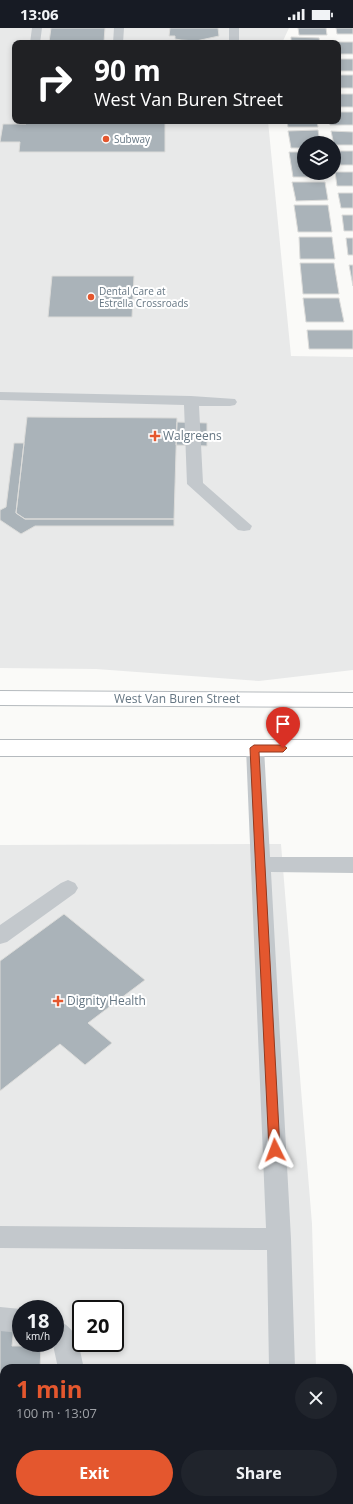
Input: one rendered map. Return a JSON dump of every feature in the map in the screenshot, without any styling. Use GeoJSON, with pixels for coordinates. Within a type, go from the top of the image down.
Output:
{"type":"FeatureCollection","features":[{"type":"Feature","properties":{"kind":"main road","name":"West Van Buren Street"},"geometry":{"type":"LineString","coordinates":[[0,698],[353,700]]}},
{"type":"Feature","properties":{"kind":"main road"},"geometry":{"type":"LineString","coordinates":[[0,748],[353,748]]}},
{"type":"Feature","properties":{"kind":"lane"},"geometry":{"type":"LineString","coordinates":[[118,40],[119,28]]}},
{"type":"Feature","properties":{"kind":"lane"},"geometry":{"type":"LineString","coordinates":[[234,28],[234,40]]}},
{"type":"Feature","properties":{"kind":"lane"},"geometry":{"type":"LineString","coordinates":[[35,40],[37,30],[50,32]]}},
{"type":"Feature","properties":{"kind":"lane"},"geometry":{"type":"LineString","coordinates":[[0,396],[230,402]]}},
{"type":"Feature","properties":{"kind":"lane"},"geometry":{"type":"LineString","coordinates":[[191,400],[195,484],[244,526]]}},
{"type":"Feature","properties":{"kind":"lane"},"geometry":{"type":"LineString","coordinates":[[254,748],[279,1239],[282,1364]]}},
{"type":"Feature","properties":{"kind":"lane"},"geometry":{"type":"LineString","coordinates":[[260,864],[353,865]]}},
{"type":"Feature","properties":{"kind":"lane"},"geometry":{"type":"LineString","coordinates":[[0,936],[68,888]]}},
{"type":"Feature","properties":{"kind":"lane"},"geometry":{"type":"LineString","coordinates":[[0,1237],[279,1239]]}},
{"type":"Feature","properties":{"kind":"lane"},"geometry":{"type":"LineString","coordinates":[[0,1319],[12,1320]]}},
{"type":"Feature","properties":{"kind":"lane"},"geometry":{"type":"LineString","coordinates":[[64,1338],[70,1364]]}},
{"type":"Feature","properties":{"kind":"shaded area"},"geometry":{"type":"Polygon","coordinates":[[[0,28],[289,28],[283,40],[12,40],[12,124],[268,124],[291,356],[353,357],[353,670],[259,681],[96,669],[0,668],[0,28]]]}},
{"type":"Feature","properties":{"kind":"shaded area"},"geometry":{"type":"Polygon","coordinates":[[[281,844],[312,1224],[316,1364],[0,1364],[0,845],[281,844]]]}},
{"type":"Feature","properties":{"kind":"building"},"geometry":{"type":"Polygon","coordinates":[[[51,28],[105,28],[104,40],[49,40],[51,28]]]}},
{"type":"Feature","properties":{"kind":"building"},"geometry":{"type":"Polygon","coordinates":[[[170,28],[218,28],[219,36],[201,40],[181,40],[175,39],[175,36],[169,36],[170,28]]]}},
{"type":"Feature","properties":{"kind":"building"},"geometry":{"type":"Polygon","coordinates":[[[298,28],[326,28],[327,35],[299,35],[298,28]]]}},
{"type":"Feature","properties":{"kind":"building"},"geometry":{"type":"Polygon","coordinates":[[[336,28],[353,28],[353,34],[337,34],[336,28]]]}},
{"type":"Feature","properties":{"kind":"building"},"geometry":{"type":"Polygon","coordinates":[[[291,37],[319,38],[319,40],[291,40],[291,37]]]}},
{"type":"Feature","properties":{"kind":"building"},"geometry":{"type":"Polygon","coordinates":[[[341,42],[353,42],[353,54],[341,54],[341,42]]]}},
{"type":"Feature","properties":{"kind":"building"},"geometry":{"type":"Polygon","coordinates":[[[341,59],[353,59],[353,71],[341,71],[341,59]]]}},
{"type":"Feature","properties":{"kind":"building"},"geometry":{"type":"Polygon","coordinates":[[[341,75],[353,75],[353,88],[341,88],[341,75]]]}},
{"type":"Feature","properties":{"kind":"building"},"geometry":{"type":"Polygon","coordinates":[[[341,94],[353,94],[353,107],[341,107],[341,94]]]}},
{"type":"Feature","properties":{"kind":"building"},"geometry":{"type":"Polygon","coordinates":[[[341,112],[353,112],[353,125],[330,125],[341,124],[341,112]]]}},
{"type":"Feature","properties":{"kind":"building"},"geometry":{"type":"Polygon","coordinates":[[[3,124],[165,124],[165,152],[19,152],[20,142],[0,142],[3,124]]]}},
{"type":"Feature","properties":{"kind":"building"},"geometry":{"type":"Polygon","coordinates":[[[288,124],[318,124],[318,127],[288,127],[288,124]]]}},
{"type":"Feature","properties":{"kind":"building"},"geometry":{"type":"Polygon","coordinates":[[[318,130],[319,136],[297,136],[297,148],[291,148],[288,131],[318,130]]]}},
{"type":"Feature","properties":{"kind":"building"},"geometry":{"type":"Polygon","coordinates":[[[331,131],[353,132],[353,145],[341,145],[341,136],[332,136],[331,131]]]}},
{"type":"Feature","properties":{"kind":"building"},"geometry":{"type":"Polygon","coordinates":[[[341,151],[353,151],[353,165],[341,165],[341,151]]]}},
{"type":"Feature","properties":{"kind":"building"},"geometry":{"type":"Polygon","coordinates":[[[289,152],[297,152],[297,177],[293,177],[289,152]]]}},
{"type":"Feature","properties":{"kind":"building"},"geometry":{"type":"Polygon","coordinates":[[[341,172],[353,172],[353,186],[337,186],[336,180],[341,180],[341,172]]]}},
{"type":"Feature","properties":{"kind":"building"},"geometry":{"type":"Polygon","coordinates":[[[292,182],[325,182],[328,200],[296,201],[292,182]]]}},
{"type":"Feature","properties":{"kind":"building"},"geometry":{"type":"Polygon","coordinates":[[[338,193],[353,193],[353,208],[341,208],[338,193]]]}},
{"type":"Feature","properties":{"kind":"building"},"geometry":{"type":"Polygon","coordinates":[[[294,205],[328,205],[332,232],[298,232],[294,205]]]}},
{"type":"Feature","properties":{"kind":"building"},"geometry":{"type":"Polygon","coordinates":[[[342,215],[353,215],[353,231],[344,231],[342,215]]]}},
{"type":"Feature","properties":{"kind":"building"},"geometry":{"type":"Polygon","coordinates":[[[299,237],[332,237],[335,259],[300,259],[299,237]]]}},
{"type":"Feature","properties":{"kind":"building"},"geometry":{"type":"Polygon","coordinates":[[[346,238],[353,238],[353,255],[348,255],[346,238]]]}},
{"type":"Feature","properties":{"kind":"building"},"geometry":{"type":"Polygon","coordinates":[[[300,263],[334,263],[339,294],[303,294],[300,263]]]}},
{"type":"Feature","properties":{"kind":"building"},"geometry":{"type":"Polygon","coordinates":[[[349,265],[353,265],[353,286],[349,265]]]}},
{"type":"Feature","properties":{"kind":"building","name":"Dental Care at Estrella Crossroads"},"geometry":{"type":"Polygon","coordinates":[[[52,276],[134,276],[132,317],[48,317],[52,276]]]}},
{"type":"Feature","properties":{"kind":"building"},"geometry":{"type":"Polygon","coordinates":[[[303,298],[339,298],[344,322],[306,322],[303,298]]]}},
{"type":"Feature","properties":{"kind":"building"},"geometry":{"type":"Polygon","coordinates":[[[307,330],[353,330],[353,349],[309,349],[307,330]]]}},
{"type":"Feature","properties":{"kind":"building","name":"Walgreens"},"geometry":{"type":"Polygon","coordinates":[[[27,417],[177,418],[174,519],[25,519],[16,513],[27,417]]]}},
{"type":"Feature","properties":{"kind":"building"},"geometry":{"type":"Polygon","coordinates":[[[177,422],[207,423],[207,446],[176,445],[177,422]]]}},
{"type":"Feature","properties":{"kind":"building"},"geometry":{"type":"Polygon","coordinates":[[[14,443],[24,443],[16,513],[25,519],[174,519],[174,526],[35,526],[21,534],[0,520],[0,510],[6,507],[14,443]]]}},
{"type":"Feature","properties":{"kind":"building","name":"Dignity Health"},"geometry":{"type":"Polygon","coordinates":[[[64,914],[145,980],[88,1023],[112,1043],[85,1065],[60,1044],[0,1091],[0,961],[64,914]]]}},
{"type":"Feature","properties":{"kind":"building"},"geometry":{"type":"Polygon","coordinates":[[[0,1326],[12,1326],[12,1352],[41,1352],[40,1364],[0,1364],[0,1326]]]}},
{"type":"Feature","properties":{"kind":"place","name":"Subway"},"geometry":{"type":"Point","coordinates":[106,139]}},
{"type":"Feature","properties":{"kind":"place","name":"Dental Care at Estrella Crossroads"},"geometry":{"type":"Point","coordinates":[91,297]}},
{"type":"Feature","properties":{"kind":"place","name":"Walgreens"},"geometry":{"type":"Point","coordinates":[155,436]}},
{"type":"Feature","properties":{"kind":"place","name":"Dignity Health"},"geometry":{"type":"Point","coordinates":[58,1001]}},
{"type":"Feature","properties":{"kind":"route"},"geometry":{"type":"LineString","coordinates":[[275,1150],[254,748],[283,748]]}}]}
